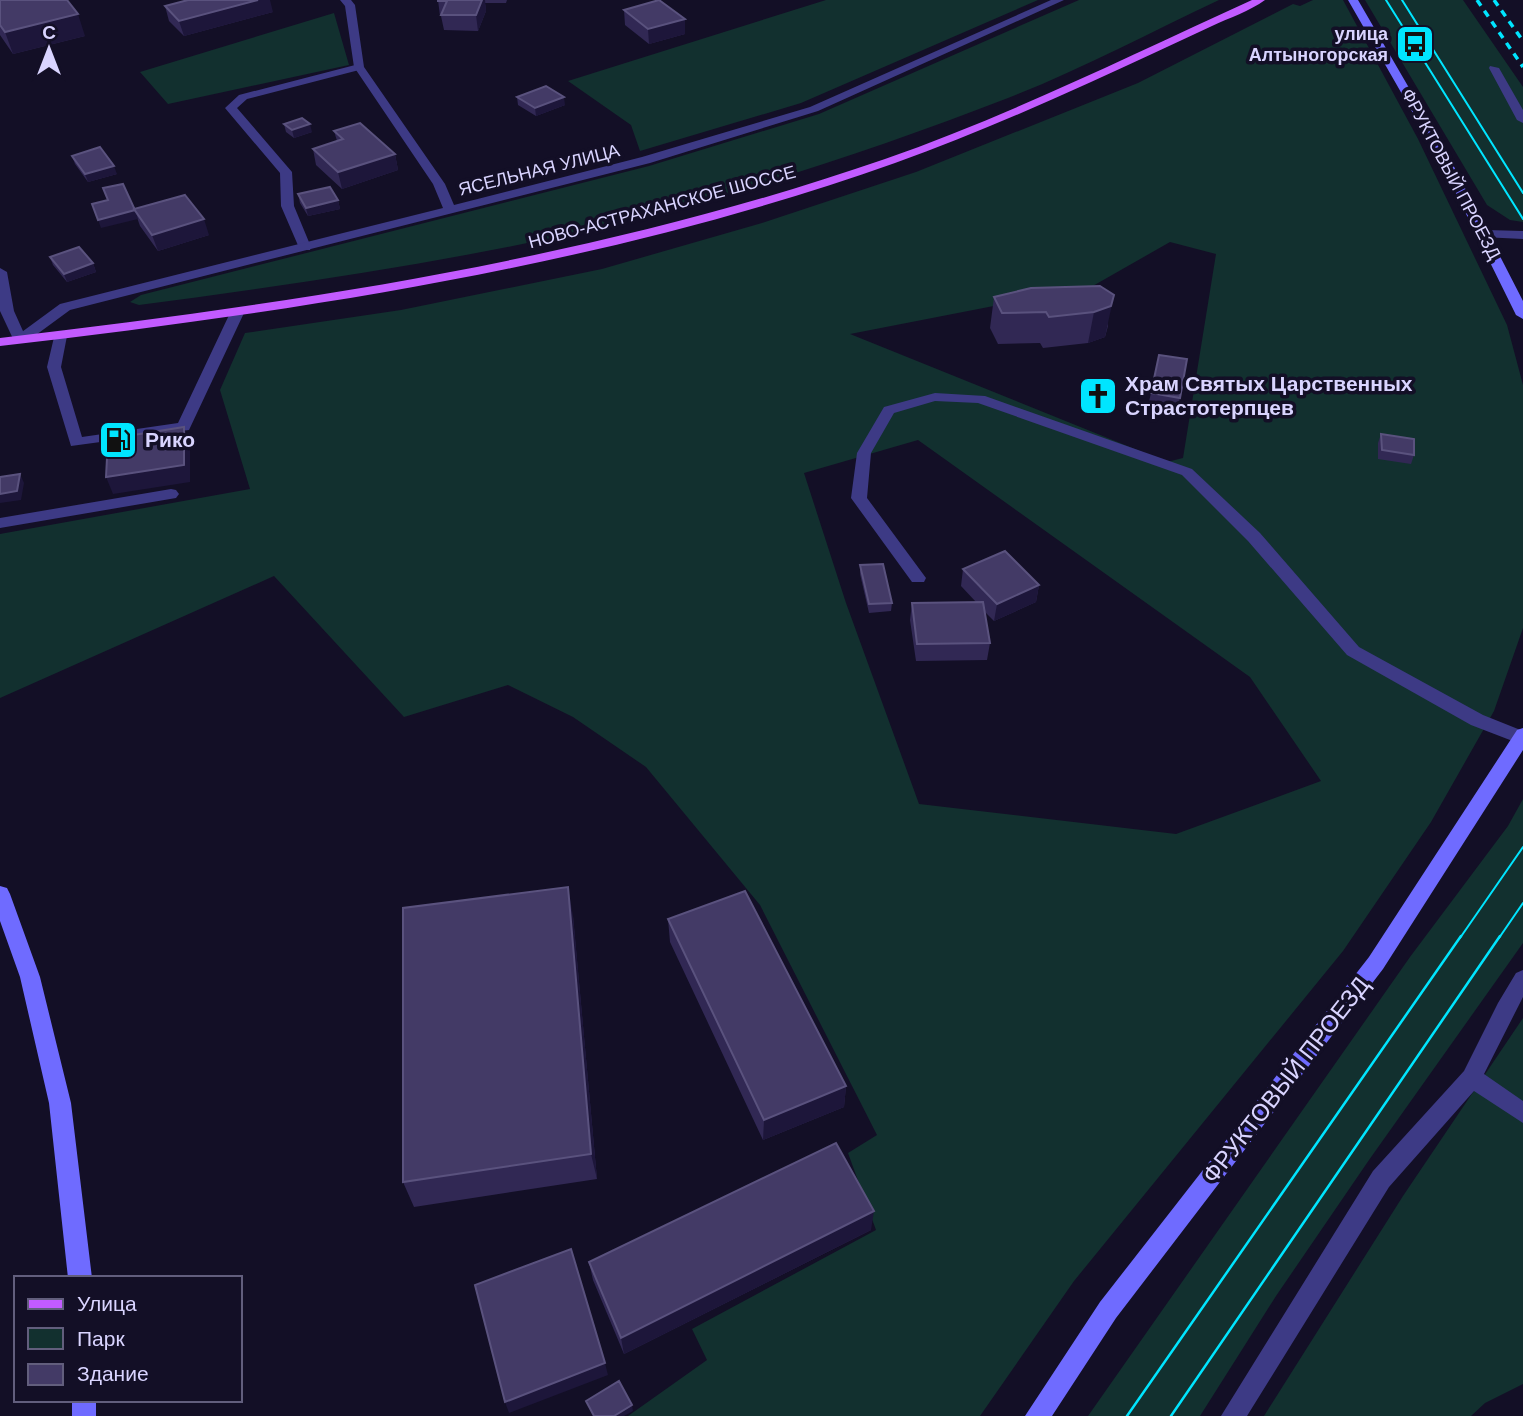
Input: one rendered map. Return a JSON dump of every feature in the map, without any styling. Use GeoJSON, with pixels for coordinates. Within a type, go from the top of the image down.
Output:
{"type":"FeatureCollection","features":[{"type":"Feature","properties":{"kind":"main road","name":"НОВО-АСТРАХАНСКОЕ ШОССЕ"},"geometry":{"type":"LineString","coordinates":[[0,342],[237,313],[388,290],[584,250],[741,208],[900,158],[1030,107],[1260,0]]}},
{"type":"Feature","properties":{"kind":"street","name":"ЯСЕЛЬНАЯ УЛИЦА"},"geometry":{"type":"LineString","coordinates":[[20,340],[65,307],[646,160],[814,109],[1059,0]]}},
{"type":"Feature","properties":{"kind":"street","name":"ФРУКТОВЫЙ ПРОЕЗД"},"geometry":{"type":"LineString","coordinates":[[1353,0],[1436,139],[1486,234],[1523,315]]}},
{"type":"Feature","properties":{"kind":"street"},"geometry":{"type":"LineString","coordinates":[[351,2],[359,67],[439,184],[450,211]]}},
{"type":"Feature","properties":{"kind":"street"},"geometry":{"type":"LineString","coordinates":[[305,247],[297,235],[286,194],[290,184],[286,172],[231,108],[243,97],[317,75],[359,67]]}},
{"type":"Feature","properties":{"kind":"street"},"geometry":{"type":"LineString","coordinates":[[1494,68],[1523,120]]}},
{"type":"Feature","properties":{"kind":"street"},"geometry":{"type":"LineString","coordinates":[[1486,234],[1523,235]]}},
{"type":"Feature","properties":{"kind":"street"},"geometry":{"type":"LineString","coordinates":[[0,272],[7,311],[20,340]]}},
{"type":"Feature","properties":{"kind":"street"},"geometry":{"type":"LineString","coordinates":[[60,336],[54,367],[76,443],[184,427],[237,313]]}},
{"type":"Feature","properties":{"kind":"street"},"geometry":{"type":"LineString","coordinates":[[918,578],[859,498],[864,453],[890,410],[935,397],[980,399],[1188,472],[1254,537],[1353,651],[1477,720],[1523,736]]}},
{"type":"Feature","properties":{"kind":"street"},"geometry":{"type":"LineString","coordinates":[[0,523],[171,494]]}},
{"type":"Feature","properties":{"kind":"street","name":"ФРУКТОВЫЙ ПРОЕЗД"},"geometry":{"type":"LineString","coordinates":[[1037,1416],[1108,1310],[1376,963],[1523,736]]}},
{"type":"Feature","properties":{"kind":"street"},"geometry":{"type":"LineString","coordinates":[[0,894],[30,977],[60,1103],[80,1276]]}},
{"type":"Feature","properties":{"kind":"street"},"geometry":{"type":"LineString","coordinates":[[1233,1416],[1381,1179],[1472,1078],[1505,1009],[1523,979]]}},
{"type":"Feature","properties":{"kind":"street"},"geometry":{"type":"LineString","coordinates":[[1472,1078],[1523,1113]]}},
{"type":"Feature","properties":{"kind":"green space"},"geometry":{"type":"Polygon","coordinates":[[[826,0],[1038,0],[801,103],[640,151],[631,125],[568,81],[826,0]]]}},
{"type":"Feature","properties":{"kind":"green space"},"geometry":{"type":"Polygon","coordinates":[[[1079,0],[1219,0],[1008,98],[901,138],[681,207],[570,234],[409,265],[139,305],[130,302],[141,295],[649,166],[819,114],[1079,0]]]}},
{"type":"Feature","properties":{"kind":"green space"},"geometry":{"type":"Polygon","coordinates":[[[1313,0],[1343,0],[1418,139],[1507,325],[1523,385],[1523,628],[1494,711],[1431,822],[1343,951],[1074,1281],[980,1416],[628,1416],[707,1360],[692,1329],[876,1230],[848,1153],[877,1135],[760,905],[646,767],[573,717],[508,685],[404,717],[274,576],[0,698],[0,534],[250,489],[220,390],[245,333],[401,310],[602,269],[762,223],[916,172],[1138,83],[1293,4],[1300,6],[1313,0]],[[1170,242],[1091,287],[850,334],[1167,462],[1183,458],[1216,254],[1170,242]],[[918,440],[804,473],[846,603],[919,804],[1176,834],[1321,781],[1250,677],[918,440]]]}},
{"type":"Feature","properties":{"kind":"green space"},"geometry":{"type":"Polygon","coordinates":[[[1365,0],[1463,0],[1523,87],[1523,222],[1510,220],[1487,205],[1365,0]]]}},
{"type":"Feature","properties":{"kind":"green space"},"geometry":{"type":"Polygon","coordinates":[[[334,13],[349,65],[168,104],[140,72],[334,13]]]}},
{"type":"Feature","properties":{"kind":"green space"},"geometry":{"type":"Polygon","coordinates":[[[1523,799],[1523,943],[1276,1296],[1200,1416],[1088,1416],[1410,957],[1508,826],[1523,799]]]}},
{"type":"Feature","properties":{"kind":"green space"},"geometry":{"type":"Polygon","coordinates":[[[1523,1018],[1523,1384],[1485,1403],[1471,1416],[1264,1416],[1403,1196],[1523,1018]]]}},
{"type":"Feature","properties":{"kind":"building"},"geometry":{"type":"Polygon","coordinates":[[[0,0],[67,0],[78,14],[5,32],[0,25],[0,0]]]}},
{"type":"Feature","properties":{"kind":"building"},"geometry":{"type":"Polygon","coordinates":[[[188,0],[258,0],[179,21],[165,6],[188,0]]]}},
{"type":"Feature","properties":{"kind":"building"},"geometry":{"type":"Polygon","coordinates":[[[438,0],[482,0],[476,15],[441,15],[447,1],[438,0]]]}},
{"type":"Feature","properties":{"kind":"building"},"geometry":{"type":"Polygon","coordinates":[[[659,0],[685,19],[648,29],[624,10],[659,0]]]}},
{"type":"Feature","properties":{"kind":"building"},"geometry":{"type":"Polygon","coordinates":[[[546,86],[564,97],[535,108],[517,97],[546,86]]]}},
{"type":"Feature","properties":{"kind":"building"},"geometry":{"type":"Polygon","coordinates":[[[302,118],[310,124],[292,130],[284,124],[302,118]]]}},
{"type":"Feature","properties":{"kind":"building"},"geometry":{"type":"Polygon","coordinates":[[[360,123],[395,154],[338,172],[313,149],[343,139],[334,131],[360,123]]]}},
{"type":"Feature","properties":{"kind":"building"},"geometry":{"type":"Polygon","coordinates":[[[100,147],[114,166],[85,174],[72,156],[100,147]]]}},
{"type":"Feature","properties":{"kind":"building"},"geometry":{"type":"Polygon","coordinates":[[[123,184],[135,210],[98,220],[92,204],[108,200],[103,188],[123,184]]]}},
{"type":"Feature","properties":{"kind":"building"},"geometry":{"type":"Polygon","coordinates":[[[330,187],[338,200],[306,208],[298,194],[330,187]]]}},
{"type":"Feature","properties":{"kind":"building"},"geometry":{"type":"Polygon","coordinates":[[[185,195],[204,219],[152,235],[134,209],[185,195]]]}},
{"type":"Feature","properties":{"kind":"building"},"geometry":{"type":"Polygon","coordinates":[[[79,247],[93,263],[64,274],[50,257],[79,247]]]}},
{"type":"Feature","properties":{"kind":"building"},"geometry":{"type":"Polygon","coordinates":[[[1100,286],[1114,295],[1111,306],[1094,312],[1049,317],[1046,312],[1002,313],[994,297],[1031,288],[1100,286]]]}},
{"type":"Feature","properties":{"kind":"building"},"geometry":{"type":"Polygon","coordinates":[[[1159,355],[1187,359],[1180,398],[1151,393],[1159,355]]]}},
{"type":"Feature","properties":{"kind":"building"},"geometry":{"type":"Polygon","coordinates":[[[184,427],[184,465],[106,477],[108,439],[184,427]]]}},
{"type":"Feature","properties":{"kind":"building"},"geometry":{"type":"Polygon","coordinates":[[[1381,434],[1414,439],[1414,455],[1382,450],[1381,434]]]}},
{"type":"Feature","properties":{"kind":"building"},"geometry":{"type":"Polygon","coordinates":[[[20,474],[17,491],[0,494],[0,477],[20,474]]]}},
{"type":"Feature","properties":{"kind":"building"},"geometry":{"type":"Polygon","coordinates":[[[1005,551],[1039,585],[997,604],[963,569],[1005,551]]]}},
{"type":"Feature","properties":{"kind":"building"},"geometry":{"type":"Polygon","coordinates":[[[883,564],[892,603],[869,604],[860,565],[883,564]]]}},
{"type":"Feature","properties":{"kind":"building"},"geometry":{"type":"Polygon","coordinates":[[[983,602],[990,643],[917,644],[912,603],[983,602]]]}},
{"type":"Feature","properties":{"kind":"building"},"geometry":{"type":"Polygon","coordinates":[[[568,887],[591,1154],[403,1182],[403,908],[568,887]]]}},
{"type":"Feature","properties":{"kind":"building"},"geometry":{"type":"Polygon","coordinates":[[[745,891],[846,1086],[764,1120],[668,919],[745,891]]]}},
{"type":"Feature","properties":{"kind":"building"},"geometry":{"type":"Polygon","coordinates":[[[836,1143],[874,1211],[621,1338],[589,1262],[836,1143]]]}},
{"type":"Feature","properties":{"kind":"building"},"geometry":{"type":"Polygon","coordinates":[[[571,1249],[605,1363],[505,1402],[475,1285],[571,1249]]]}},
{"type":"Feature","properties":{"kind":"building"},"geometry":{"type":"Polygon","coordinates":[[[619,1381],[632,1405],[614,1416],[594,1416],[586,1401],[619,1381]]]}},
{"type":"Feature","properties":{"kind":"tram line"},"geometry":{"type":"LineString","coordinates":[[1386,0],[1523,219]]}},
{"type":"Feature","properties":{"kind":"tram line"},"geometry":{"type":"LineString","coordinates":[[1402,0],[1523,193]]}},
{"type":"Feature","properties":{"kind":"tram line"},"geometry":{"type":"LineString","coordinates":[[1460,938],[1523,847]]}},
{"type":"Feature","properties":{"kind":"tram line"},"geometry":{"type":"LineString","coordinates":[[1499,938],[1523,903]]}},
{"type":"Feature","properties":{"kind":"tram line"},"geometry":{"type":"LineString","coordinates":[[1127,1416],[1461,936]]}},
{"type":"Feature","properties":{"kind":"tram line"},"geometry":{"type":"LineString","coordinates":[[1171,1416],[1500,936]]}},
{"type":"Feature","properties":{"kind":"railway"},"geometry":{"type":"LineString","coordinates":[[1477,0],[1523,67]]}},
{"type":"Feature","properties":{"kind":"railway"},"geometry":{"type":"LineString","coordinates":[[1494,0],[1523,41]]}},
{"type":"Feature","properties":{"kind":"place","name":"улица Алтыногорская"},"geometry":{"type":"Point","coordinates":[1415,44]}},
{"type":"Feature","properties":{"kind":"place","name":"Храм Святых Царственных Страстотерпцев"},"geometry":{"type":"Point","coordinates":[1098,396]}},
{"type":"Feature","properties":{"kind":"place","name":"Рико"},"geometry":{"type":"Point","coordinates":[118,440]}}]}
